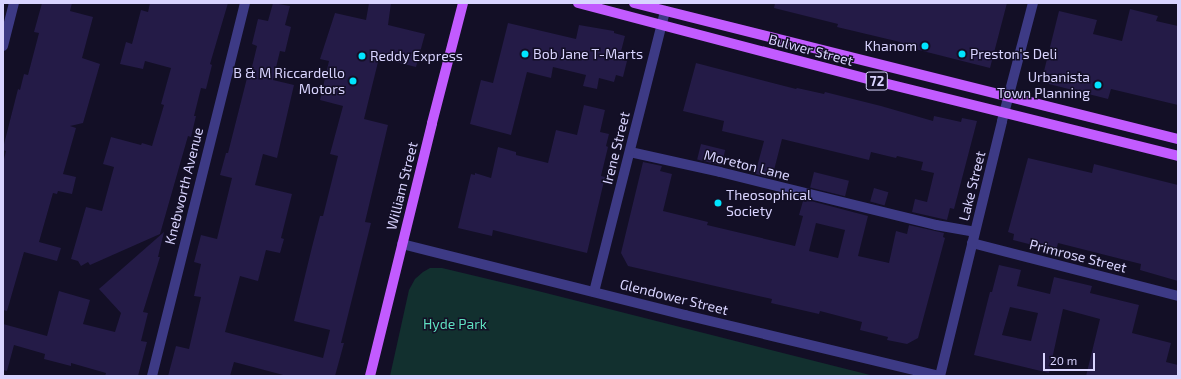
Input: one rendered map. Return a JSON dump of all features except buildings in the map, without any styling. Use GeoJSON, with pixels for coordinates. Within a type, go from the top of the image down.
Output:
{"type":"FeatureCollection","features":[{"type":"Feature","properties":{"kind":"main road","name":"William Street"},"geometry":{"type":"LineString","coordinates":[[370,376],[463,3]]}},
{"type":"Feature","properties":{"kind":"main road","name":"Bulwer Street"},"geometry":{"type":"LineString","coordinates":[[578,3],[1004,113],[1178,156]]}},
{"type":"Feature","properties":{"kind":"main road","name":"Bulwer Street"},"geometry":{"type":"LineString","coordinates":[[634,3],[1008,98],[1178,139]]}},
{"type":"Feature","properties":{"kind":"street"},"geometry":{"type":"LineString","coordinates":[[3,46],[14,3]]}},
{"type":"Feature","properties":{"kind":"street","name":"Knebworth Avenue"},"geometry":{"type":"LineString","coordinates":[[152,376],[245,3]]}},
{"type":"Feature","properties":{"kind":"street","name":"Lake Street"},"geometry":{"type":"LineString","coordinates":[[940,376],[974,232],[1033,3]]}},
{"type":"Feature","properties":{"kind":"street","name":"Irene Street"},"geometry":{"type":"LineString","coordinates":[[594,292],[665,11]]}},
{"type":"Feature","properties":{"kind":"street","name":"Moreton Lane"},"geometry":{"type":"LineString","coordinates":[[630,152],[720,172],[936,225],[974,232]]}},
{"type":"Feature","properties":{"kind":"street","name":"Primrose Street"},"geometry":{"type":"LineString","coordinates":[[972,243],[1178,296]]}},
{"type":"Feature","properties":{"kind":"street","name":"Glendower Street"},"geometry":{"type":"LineString","coordinates":[[402,244],[940,376]]}},
{"type":"Feature","properties":{"kind":"green space","name":"Hyde Park"},"geometry":{"type":"Polygon","coordinates":[[[430,268],[442,268],[534,290],[874,376],[390,376],[409,290],[415,279],[430,268]]]}},
{"type":"Feature","properties":{"kind":"place","name":"Khanom"},"geometry":{"type":"Point","coordinates":[925,46]}},
{"type":"Feature","properties":{"kind":"place","name":"Bob Jane T-Marts"},"geometry":{"type":"Point","coordinates":[525,54]}},
{"type":"Feature","properties":{"kind":"place","name":"Preston's Deli"},"geometry":{"type":"Point","coordinates":[962,54]}},
{"type":"Feature","properties":{"kind":"place","name":"Reddy Express"},"geometry":{"type":"Point","coordinates":[362,56]}},
{"type":"Feature","properties":{"kind":"place","name":"B & M Riccardello Motors"},"geometry":{"type":"Point","coordinates":[353,81]}},
{"type":"Feature","properties":{"kind":"place","name":"Urbanista Town Planning"},"geometry":{"type":"Point","coordinates":[1098,85]}},
{"type":"Feature","properties":{"kind":"place","name":"Theosophical Society"},"geometry":{"type":"Point","coordinates":[718,203]}}]}
